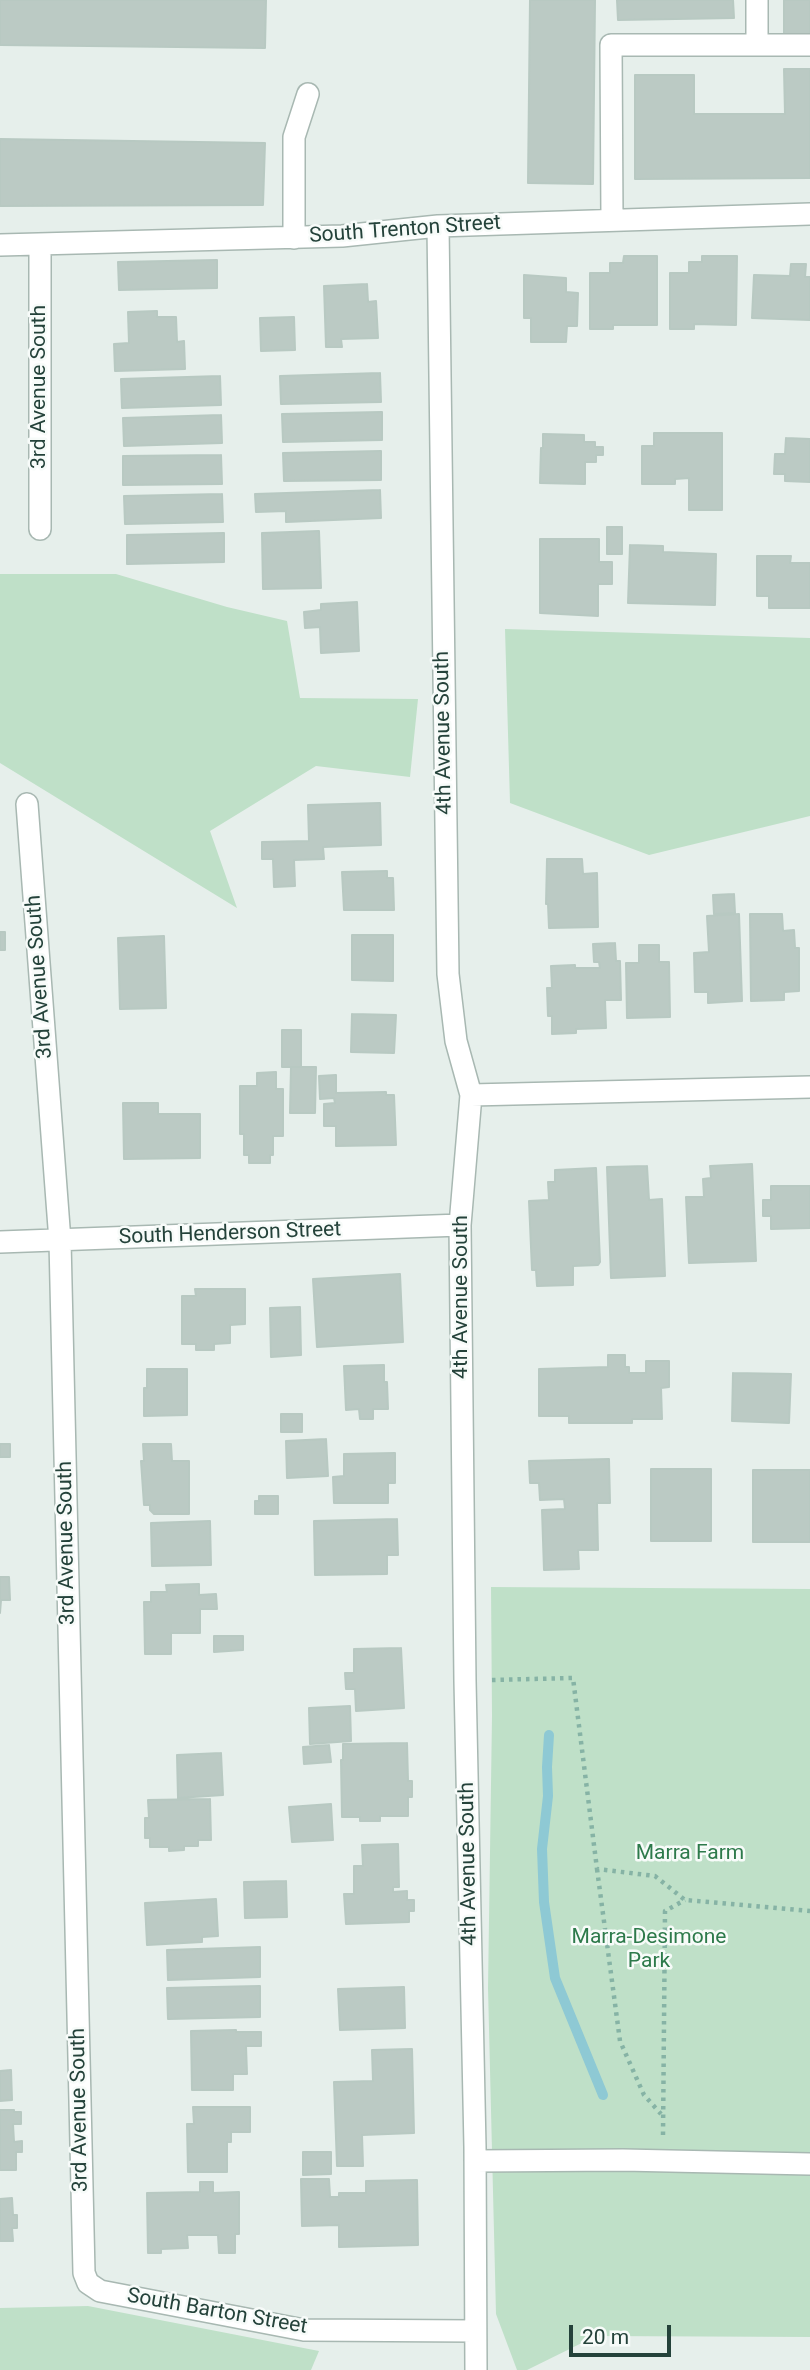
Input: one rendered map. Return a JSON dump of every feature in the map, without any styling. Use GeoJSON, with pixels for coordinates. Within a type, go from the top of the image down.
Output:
{"type":"FeatureCollection","features":[{"type":"Feature","properties":{"kind":"street"},"geometry":{"type":"LineString","coordinates":[[757,0],[757,45]]}},
{"type":"Feature","properties":{"kind":"street"},"geometry":{"type":"LineString","coordinates":[[612,220],[611,45],[810,46]]}},
{"type":"Feature","properties":{"kind":"street"},"geometry":{"type":"LineString","coordinates":[[294,238],[294,137],[308,94]]}},
{"type":"Feature","properties":{"kind":"street","name":"South Trenton Street"},"geometry":{"type":"LineString","coordinates":[[0,245],[294,238],[438,226],[810,214]]}},
{"type":"Feature","properties":{"kind":"street","name":"4th Avenue South"},"geometry":{"type":"LineString","coordinates":[[438,226],[448,974],[456,1041],[471,1095],[460,1225],[476,2370]]}},
{"type":"Feature","properties":{"kind":"street","name":"3rd Avenue South"},"geometry":{"type":"LineString","coordinates":[[40,244],[40,528]]}},
{"type":"Feature","properties":{"kind":"street","name":"3rd Avenue South"},"geometry":{"type":"LineString","coordinates":[[27,804],[60,1241],[81,2177],[84,2273],[88,2283]]}},
{"type":"Feature","properties":{"kind":"street"},"geometry":{"type":"LineString","coordinates":[[471,1095],[810,1087]]}},
{"type":"Feature","properties":{"kind":"street","name":"South Henderson Street"},"geometry":{"type":"LineString","coordinates":[[0,1242],[460,1225]]}},
{"type":"Feature","properties":{"kind":"street"},"geometry":{"type":"LineString","coordinates":[[475,2161],[810,2164]]}},
{"type":"Feature","properties":{"kind":"street","name":"South Barton Street"},"geometry":{"type":"LineString","coordinates":[[88,2283],[100,2291],[304,2329],[475,2331]]}},
{"type":"Feature","properties":{"kind":"path"},"geometry":{"type":"LineString","coordinates":[[465,1681],[573,1678],[620,2041],[643,2095],[662,2115]]}},
{"type":"Feature","properties":{"kind":"path"},"geometry":{"type":"LineString","coordinates":[[597,1869],[655,1876],[685,1900],[810,1911]]}},
{"type":"Feature","properties":{"kind":"path"},"geometry":{"type":"LineString","coordinates":[[665,2161],[662,2115],[665,1911],[685,1900]]}},
{"type":"Feature","properties":{"kind":"green space"},"geometry":{"type":"Polygon","coordinates":[[[0,574],[116,574],[227,607],[287,621],[300,698],[418,699],[410,777],[316,766],[210,831],[237,908],[0,763],[0,574]]]}},
{"type":"Feature","properties":{"kind":"green space"},"geometry":{"type":"Polygon","coordinates":[[[505,629],[810,638],[810,816],[649,855],[510,803],[505,629]]]}},
{"type":"Feature","properties":{"kind":"green space","name":"Marra-Desimone Park"},"geometry":{"type":"Polygon","coordinates":[[[491,1587],[810,1589],[810,2337],[596,2336],[527,2370],[517,2370],[496,2314],[488,1988],[491,1587]]]}},
{"type":"Feature","properties":{"kind":"green space"},"geometry":{"type":"Polygon","coordinates":[[[88,2306],[319,2351],[311,2370],[0,2370],[0,2308],[88,2306]]]}},
{"type":"Feature","properties":{"kind":"building"},"geometry":{"type":"Polygon","coordinates":[[[0,0],[266,0],[265,48],[0,45],[0,0]]]}},
{"type":"Feature","properties":{"kind":"building"},"geometry":{"type":"Polygon","coordinates":[[[530,0],[595,0],[593,184],[528,183],[530,0]]]}},
{"type":"Feature","properties":{"kind":"building"},"geometry":{"type":"Polygon","coordinates":[[[617,0],[733,0],[734,18],[618,20],[617,0]]]}},
{"type":"Feature","properties":{"kind":"building"},"geometry":{"type":"Polygon","coordinates":[[[784,0],[810,0],[810,37],[784,37],[784,0]]]}},
{"type":"Feature","properties":{"kind":"building"},"geometry":{"type":"Polygon","coordinates":[[[784,69],[810,69],[810,178],[635,179],[635,75],[694,75],[694,114],[785,114],[784,69]]]}},
{"type":"Feature","properties":{"kind":"building"},"geometry":{"type":"Polygon","coordinates":[[[0,139],[265,143],[263,205],[0,206],[0,139]]]}},
{"type":"Feature","properties":{"kind":"building"},"geometry":{"type":"Polygon","coordinates":[[[624,256],[657,256],[657,325],[613,325],[613,329],[590,329],[590,273],[610,273],[610,263],[623,263],[624,256]]]}},
{"type":"Feature","properties":{"kind":"building"},"geometry":{"type":"Polygon","coordinates":[[[702,256],[737,256],[736,325],[694,324],[694,329],[670,329],[670,273],[689,273],[689,262],[702,262],[702,256]]]}},
{"type":"Feature","properties":{"kind":"building"},"geometry":{"type":"Polygon","coordinates":[[[217,260],[217,288],[119,290],[118,262],[217,260]]]}},
{"type":"Feature","properties":{"kind":"building"},"geometry":{"type":"Polygon","coordinates":[[[791,264],[806,264],[805,277],[810,277],[810,320],[752,318],[754,275],[790,276],[791,264]]]}},
{"type":"Feature","properties":{"kind":"building"},"geometry":{"type":"Polygon","coordinates":[[[524,275],[566,278],[566,292],[578,293],[577,326],[567,326],[566,342],[531,342],[531,318],[524,318],[524,275]]]}},
{"type":"Feature","properties":{"kind":"building"},"geometry":{"type":"Polygon","coordinates":[[[367,284],[368,302],[376,301],[378,338],[341,339],[342,347],[326,347],[324,286],[367,284]]]}},
{"type":"Feature","properties":{"kind":"building"},"geometry":{"type":"Polygon","coordinates":[[[157,311],[157,317],[176,317],[177,342],[184,341],[185,369],[115,371],[114,344],[129,343],[128,312],[157,311]]]}},
{"type":"Feature","properties":{"kind":"building"},"geometry":{"type":"Polygon","coordinates":[[[294,317],[295,350],[261,351],[260,318],[294,317]]]}},
{"type":"Feature","properties":{"kind":"building"},"geometry":{"type":"Polygon","coordinates":[[[380,373],[381,402],[281,404],[280,376],[380,373]]]}},
{"type":"Feature","properties":{"kind":"building"},"geometry":{"type":"Polygon","coordinates":[[[220,376],[221,405],[122,408],[121,379],[220,376]]]}},
{"type":"Feature","properties":{"kind":"building"},"geometry":{"type":"Polygon","coordinates":[[[382,412],[382,440],[283,442],[282,414],[382,412]]]}},
{"type":"Feature","properties":{"kind":"building"},"geometry":{"type":"Polygon","coordinates":[[[221,415],[222,443],[124,446],[123,418],[221,415]]]}},
{"type":"Feature","properties":{"kind":"building"},"geometry":{"type":"Polygon","coordinates":[[[654,433],[722,433],[722,510],[689,510],[689,478],[675,479],[675,484],[642,484],[642,446],[654,446],[654,433]]]}},
{"type":"Feature","properties":{"kind":"building"},"geometry":{"type":"Polygon","coordinates":[[[543,434],[584,435],[584,442],[595,442],[595,447],[603,447],[603,455],[596,455],[596,462],[585,462],[585,484],[540,483],[543,434]]]}},
{"type":"Feature","properties":{"kind":"building"},"geometry":{"type":"Polygon","coordinates":[[[786,438],[810,439],[810,482],[785,481],[785,474],[774,474],[775,454],[785,454],[786,438]]]}},
{"type":"Feature","properties":{"kind":"building"},"geometry":{"type":"Polygon","coordinates":[[[381,451],[381,480],[284,481],[283,453],[381,451]]]}},
{"type":"Feature","properties":{"kind":"building"},"geometry":{"type":"Polygon","coordinates":[[[221,455],[222,484],[123,485],[123,456],[221,455]]]}},
{"type":"Feature","properties":{"kind":"building"},"geometry":{"type":"Polygon","coordinates":[[[380,490],[381,518],[286,522],[286,511],[256,512],[255,494],[380,490]]]}},
{"type":"Feature","properties":{"kind":"building"},"geometry":{"type":"Polygon","coordinates":[[[222,494],[223,522],[125,524],[124,496],[222,494]]]}},
{"type":"Feature","properties":{"kind":"building"},"geometry":{"type":"Polygon","coordinates":[[[607,527],[622,527],[622,554],[607,554],[607,527]]]}},
{"type":"Feature","properties":{"kind":"building"},"geometry":{"type":"Polygon","coordinates":[[[319,531],[321,588],[263,589],[262,533],[319,531]]]}},
{"type":"Feature","properties":{"kind":"building"},"geometry":{"type":"Polygon","coordinates":[[[224,533],[224,562],[127,564],[127,535],[224,533]]]}},
{"type":"Feature","properties":{"kind":"building"},"geometry":{"type":"Polygon","coordinates":[[[540,539],[599,539],[599,562],[612,562],[612,584],[598,584],[598,616],[540,613],[540,539]]]}},
{"type":"Feature","properties":{"kind":"building"},"geometry":{"type":"Polygon","coordinates":[[[630,545],[663,546],[663,552],[716,554],[715,605],[628,603],[630,545]]]}},
{"type":"Feature","properties":{"kind":"building"},"geometry":{"type":"Polygon","coordinates":[[[757,556],[791,556],[790,563],[810,563],[810,608],[769,608],[769,596],[757,596],[757,556]]]}},
{"type":"Feature","properties":{"kind":"building"},"geometry":{"type":"Polygon","coordinates":[[[357,602],[359,651],[321,653],[320,627],[305,628],[304,612],[321,610],[321,604],[357,602]]]}},
{"type":"Feature","properties":{"kind":"building"},"geometry":{"type":"Polygon","coordinates":[[[380,803],[381,845],[323,847],[324,859],[294,860],[295,886],[274,887],[273,859],[262,859],[262,842],[309,841],[308,805],[380,803]]]}},
{"type":"Feature","properties":{"kind":"building"},"geometry":{"type":"Polygon","coordinates":[[[547,859],[582,859],[583,874],[597,873],[598,927],[549,928],[546,904],[547,859]]]}},
{"type":"Feature","properties":{"kind":"building"},"geometry":{"type":"Polygon","coordinates":[[[387,871],[387,878],[393,878],[394,910],[344,910],[342,872],[387,871]]]}},
{"type":"Feature","properties":{"kind":"building"},"geometry":{"type":"Polygon","coordinates":[[[734,894],[735,913],[714,914],[713,895],[734,894]]]}},
{"type":"Feature","properties":{"kind":"building"},"geometry":{"type":"Polygon","coordinates":[[[739,914],[742,1001],[708,1003],[708,992],[695,992],[694,953],[709,952],[707,916],[739,914]]]}},
{"type":"Feature","properties":{"kind":"building"},"geometry":{"type":"Polygon","coordinates":[[[750,914],[782,914],[783,931],[794,930],[795,948],[799,948],[799,991],[784,992],[784,1000],[751,1001],[750,914]]]}},
{"type":"Feature","properties":{"kind":"building"},"geometry":{"type":"Polygon","coordinates":[[[0,932],[5,932],[5,950],[0,950],[0,932]]]}},
{"type":"Feature","properties":{"kind":"building"},"geometry":{"type":"Polygon","coordinates":[[[352,935],[393,935],[393,981],[352,980],[352,935]]]}},
{"type":"Feature","properties":{"kind":"building"},"geometry":{"type":"Polygon","coordinates":[[[164,936],[166,1008],[120,1009],[118,938],[164,936]]]}},
{"type":"Feature","properties":{"kind":"building"},"geometry":{"type":"Polygon","coordinates":[[[615,943],[616,961],[620,961],[621,1000],[605,1000],[606,1028],[576,1029],[576,1033],[552,1034],[547,988],[552,988],[551,966],[600,968],[599,962],[594,962],[593,944],[615,943]]]}},
{"type":"Feature","properties":{"kind":"building"},"geometry":{"type":"Polygon","coordinates":[[[639,945],[659,945],[659,962],[669,962],[670,1017],[627,1018],[626,963],[639,963],[639,945]]]}},
{"type":"Feature","properties":{"kind":"building"},"geometry":{"type":"Polygon","coordinates":[[[352,1014],[396,1015],[394,1053],[351,1052],[352,1014]]]}},
{"type":"Feature","properties":{"kind":"building"},"geometry":{"type":"Polygon","coordinates":[[[282,1030],[301,1030],[301,1067],[282,1067],[282,1030]]]}},
{"type":"Feature","properties":{"kind":"building"},"geometry":{"type":"Polygon","coordinates":[[[291,1067],[316,1067],[315,1113],[290,1113],[291,1067]]]}},
{"type":"Feature","properties":{"kind":"building"},"geometry":{"type":"Polygon","coordinates":[[[276,1072],[276,1089],[283,1089],[283,1136],[273,1136],[270,1163],[249,1163],[249,1155],[244,1155],[244,1134],[240,1134],[240,1086],[257,1086],[257,1073],[276,1072]]]}},
{"type":"Feature","properties":{"kind":"building"},"geometry":{"type":"Polygon","coordinates":[[[336,1075],[336,1093],[386,1092],[386,1095],[394,1095],[396,1145],[336,1146],[336,1126],[324,1126],[324,1104],[335,1103],[334,1098],[320,1099],[319,1076],[336,1075]]]}},
{"type":"Feature","properties":{"kind":"building"},"geometry":{"type":"Polygon","coordinates":[[[123,1103],[158,1103],[158,1114],[200,1114],[200,1158],[124,1159],[123,1103]]]}},
{"type":"Feature","properties":{"kind":"building"},"geometry":{"type":"Polygon","coordinates":[[[752,1164],[756,1261],[689,1263],[686,1197],[704,1197],[703,1179],[711,1178],[710,1166],[752,1164]]]}},
{"type":"Feature","properties":{"kind":"building"},"geometry":{"type":"Polygon","coordinates":[[[647,1166],[649,1200],[662,1199],[665,1276],[611,1278],[607,1167],[647,1166]]]}},
{"type":"Feature","properties":{"kind":"building"},"geometry":{"type":"Polygon","coordinates":[[[596,1168],[600,1262],[598,1265],[573,1266],[573,1285],[537,1286],[536,1270],[532,1270],[529,1201],[549,1200],[548,1182],[555,1182],[555,1170],[596,1168]]]}},
{"type":"Feature","properties":{"kind":"building"},"geometry":{"type":"Polygon","coordinates":[[[771,1186],[810,1186],[810,1228],[771,1229],[771,1216],[763,1216],[763,1200],[771,1200],[771,1186]]]}},
{"type":"Feature","properties":{"kind":"building"},"geometry":{"type":"Polygon","coordinates":[[[400,1274],[403,1342],[317,1347],[313,1279],[400,1274]]]}},
{"type":"Feature","properties":{"kind":"building"},"geometry":{"type":"Polygon","coordinates":[[[195,1289],[245,1289],[245,1324],[230,1325],[230,1343],[214,1344],[214,1350],[196,1350],[196,1344],[182,1344],[182,1296],[196,1296],[195,1289]]]}},
{"type":"Feature","properties":{"kind":"building"},"geometry":{"type":"Polygon","coordinates":[[[300,1307],[301,1355],[271,1357],[270,1308],[300,1307]]]}},
{"type":"Feature","properties":{"kind":"building"},"geometry":{"type":"Polygon","coordinates":[[[608,1355],[625,1355],[625,1367],[629,1367],[629,1373],[646,1373],[646,1361],[669,1361],[669,1387],[661,1388],[662,1419],[632,1419],[632,1423],[569,1423],[569,1416],[539,1416],[539,1369],[608,1367],[608,1355]]]}},
{"type":"Feature","properties":{"kind":"building"},"geometry":{"type":"Polygon","coordinates":[[[384,1365],[388,1409],[373,1409],[373,1419],[360,1419],[359,1409],[346,1410],[344,1366],[384,1365]]]}},
{"type":"Feature","properties":{"kind":"building"},"geometry":{"type":"Polygon","coordinates":[[[147,1369],[187,1369],[187,1415],[144,1416],[147,1369]]]}},
{"type":"Feature","properties":{"kind":"building"},"geometry":{"type":"Polygon","coordinates":[[[733,1373],[791,1374],[789,1423],[732,1421],[733,1373]]]}},
{"type":"Feature","properties":{"kind":"building"},"geometry":{"type":"Polygon","coordinates":[[[281,1414],[302,1414],[302,1432],[281,1432],[281,1414]]]}},
{"type":"Feature","properties":{"kind":"building"},"geometry":{"type":"Polygon","coordinates":[[[326,1439],[328,1476],[287,1478],[286,1441],[326,1439]]]}},
{"type":"Feature","properties":{"kind":"building"},"geometry":{"type":"Polygon","coordinates":[[[0,1444],[10,1444],[10,1457],[0,1457],[0,1444]]]}},
{"type":"Feature","properties":{"kind":"building"},"geometry":{"type":"Polygon","coordinates":[[[143,1444],[171,1444],[172,1461],[189,1461],[189,1514],[154,1514],[150,1505],[144,1505],[141,1461],[144,1461],[143,1444]]]}},
{"type":"Feature","properties":{"kind":"building"},"geometry":{"type":"Polygon","coordinates":[[[395,1453],[395,1483],[388,1483],[388,1503],[334,1503],[333,1477],[344,1476],[344,1454],[395,1453]]]}},
{"type":"Feature","properties":{"kind":"building"},"geometry":{"type":"Polygon","coordinates":[[[609,1459],[610,1503],[597,1503],[598,1550],[578,1550],[579,1569],[544,1570],[542,1510],[565,1509],[564,1499],[540,1500],[539,1483],[530,1483],[529,1461],[609,1459]]]}},
{"type":"Feature","properties":{"kind":"building"},"geometry":{"type":"Polygon","coordinates":[[[651,1469],[711,1469],[711,1541],[651,1541],[651,1469]]]}},
{"type":"Feature","properties":{"kind":"building"},"geometry":{"type":"Polygon","coordinates":[[[753,1470],[810,1470],[810,1542],[753,1542],[753,1470]]]}},
{"type":"Feature","properties":{"kind":"building"},"geometry":{"type":"Polygon","coordinates":[[[259,1496],[278,1496],[278,1514],[255,1514],[255,1501],[259,1501],[259,1496]]]}},
{"type":"Feature","properties":{"kind":"building"},"geometry":{"type":"Polygon","coordinates":[[[397,1519],[398,1555],[387,1555],[387,1574],[315,1575],[314,1521],[397,1519]]]}},
{"type":"Feature","properties":{"kind":"building"},"geometry":{"type":"Polygon","coordinates":[[[210,1521],[211,1565],[152,1566],[151,1523],[210,1521]]]}},
{"type":"Feature","properties":{"kind":"building"},"geometry":{"type":"Polygon","coordinates":[[[0,1577],[9,1577],[10,1600],[1,1600],[0,1613],[0,1577]]]}},
{"type":"Feature","properties":{"kind":"building"},"geometry":{"type":"Polygon","coordinates":[[[199,1584],[199,1595],[216,1594],[217,1609],[200,1609],[200,1633],[171,1633],[171,1654],[145,1654],[144,1602],[151,1602],[151,1592],[167,1592],[166,1585],[199,1584]]]}},
{"type":"Feature","properties":{"kind":"building"},"geometry":{"type":"Polygon","coordinates":[[[214,1636],[243,1636],[243,1650],[214,1652],[214,1636]]]}},
{"type":"Feature","properties":{"kind":"building"},"geometry":{"type":"Polygon","coordinates":[[[401,1648],[404,1708],[356,1711],[355,1689],[346,1689],[345,1673],[354,1673],[354,1649],[401,1648]]]}},
{"type":"Feature","properties":{"kind":"building"},"geometry":{"type":"Polygon","coordinates":[[[350,1706],[351,1741],[310,1744],[309,1708],[350,1706]]]}},
{"type":"Feature","properties":{"kind":"building"},"geometry":{"type":"Polygon","coordinates":[[[407,1743],[408,1781],[412,1781],[412,1797],[408,1797],[408,1816],[380,1816],[380,1821],[342,1817],[343,1744],[407,1743]]]}},
{"type":"Feature","properties":{"kind":"building"},"geometry":{"type":"Polygon","coordinates":[[[329,1745],[331,1762],[304,1764],[303,1747],[329,1745]]]}},
{"type":"Feature","properties":{"kind":"building"},"geometry":{"type":"Polygon","coordinates":[[[221,1753],[223,1795],[178,1798],[177,1755],[221,1753]]]}},
{"type":"Feature","properties":{"kind":"building"},"geometry":{"type":"Polygon","coordinates":[[[210,1799],[211,1840],[198,1840],[198,1846],[184,1846],[184,1850],[169,1851],[169,1847],[150,1847],[150,1838],[145,1838],[145,1818],[149,1818],[148,1800],[210,1799]]]}},
{"type":"Feature","properties":{"kind":"building"},"geometry":{"type":"Polygon","coordinates":[[[331,1804],[333,1840],[292,1842],[289,1807],[331,1804]]]}},
{"type":"Feature","properties":{"kind":"building"},"geometry":{"type":"Polygon","coordinates":[[[398,1844],[399,1887],[393,1887],[393,1892],[407,1891],[407,1900],[414,1900],[414,1911],[409,1911],[409,1922],[346,1924],[344,1894],[354,1894],[354,1866],[363,1866],[362,1845],[398,1844]]]}},
{"type":"Feature","properties":{"kind":"building"},"geometry":{"type":"Polygon","coordinates":[[[286,1881],[287,1917],[245,1918],[244,1882],[286,1881]]]}},
{"type":"Feature","properties":{"kind":"building"},"geometry":{"type":"Polygon","coordinates":[[[216,1899],[218,1936],[202,1937],[202,1942],[147,1945],[145,1903],[216,1899]]]}},
{"type":"Feature","properties":{"kind":"building"},"geometry":{"type":"Polygon","coordinates":[[[260,1947],[260,1977],[168,1980],[167,1950],[260,1947]]]}},
{"type":"Feature","properties":{"kind":"building"},"geometry":{"type":"Polygon","coordinates":[[[260,1986],[260,2017],[168,2019],[167,1988],[260,1986]]]}},
{"type":"Feature","properties":{"kind":"building"},"geometry":{"type":"Polygon","coordinates":[[[404,1987],[405,2028],[340,2030],[338,1989],[404,1987]]]}},
{"type":"Feature","properties":{"kind":"building"},"geometry":{"type":"Polygon","coordinates":[[[191,2031],[261,2032],[261,2046],[246,2046],[247,2074],[233,2074],[233,2090],[192,2090],[191,2031]]]}},
{"type":"Feature","properties":{"kind":"building"},"geometry":{"type":"Polygon","coordinates":[[[412,2049],[414,2133],[362,2135],[363,2166],[337,2166],[334,2082],[373,2081],[372,2050],[412,2049]]]}},
{"type":"Feature","properties":{"kind":"building"},"geometry":{"type":"Polygon","coordinates":[[[11,2070],[12,2100],[0,2101],[0,2071],[11,2070]]]}},
{"type":"Feature","properties":{"kind":"building"},"geometry":{"type":"Polygon","coordinates":[[[193,2107],[250,2107],[250,2132],[231,2132],[231,2142],[227,2142],[227,2172],[188,2172],[187,2124],[194,2124],[193,2107]]]}},
{"type":"Feature","properties":{"kind":"building"},"geometry":{"type":"Polygon","coordinates":[[[0,2110],[21,2112],[21,2124],[13,2124],[14,2142],[22,2141],[22,2152],[16,2152],[16,2170],[0,2170],[0,2110]]]}},
{"type":"Feature","properties":{"kind":"building"},"geometry":{"type":"Polygon","coordinates":[[[303,2152],[331,2152],[331,2174],[303,2175],[303,2152]]]}},
{"type":"Feature","properties":{"kind":"building"},"geometry":{"type":"Polygon","coordinates":[[[301,2179],[329,2179],[330,2197],[339,2197],[339,2193],[366,2193],[366,2181],[417,2180],[418,2245],[339,2247],[339,2225],[302,2226],[301,2179]]]}},
{"type":"Feature","properties":{"kind":"building"},"geometry":{"type":"Polygon","coordinates":[[[200,2182],[213,2182],[213,2193],[239,2192],[239,2234],[235,2234],[235,2253],[219,2253],[218,2235],[187,2235],[188,2248],[161,2249],[161,2253],[148,2253],[147,2193],[200,2192],[200,2182]]]}},
{"type":"Feature","properties":{"kind":"building"},"geometry":{"type":"Polygon","coordinates":[[[12,2198],[13,2215],[17,2215],[17,2228],[12,2228],[13,2241],[0,2241],[0,2199],[12,2198]]]}},
{"type":"Feature","properties":{"kind":"waterway"},"geometry":{"type":"LineString","coordinates":[[549,1735],[548,1796],[542,1849],[544,1902],[555,1978],[603,2095]]}},
{"type":"Feature","properties":{"kind":"park label","name":"Marra Farm"},"geometry":{"type":"Point","coordinates":[690,1854]}}]}
